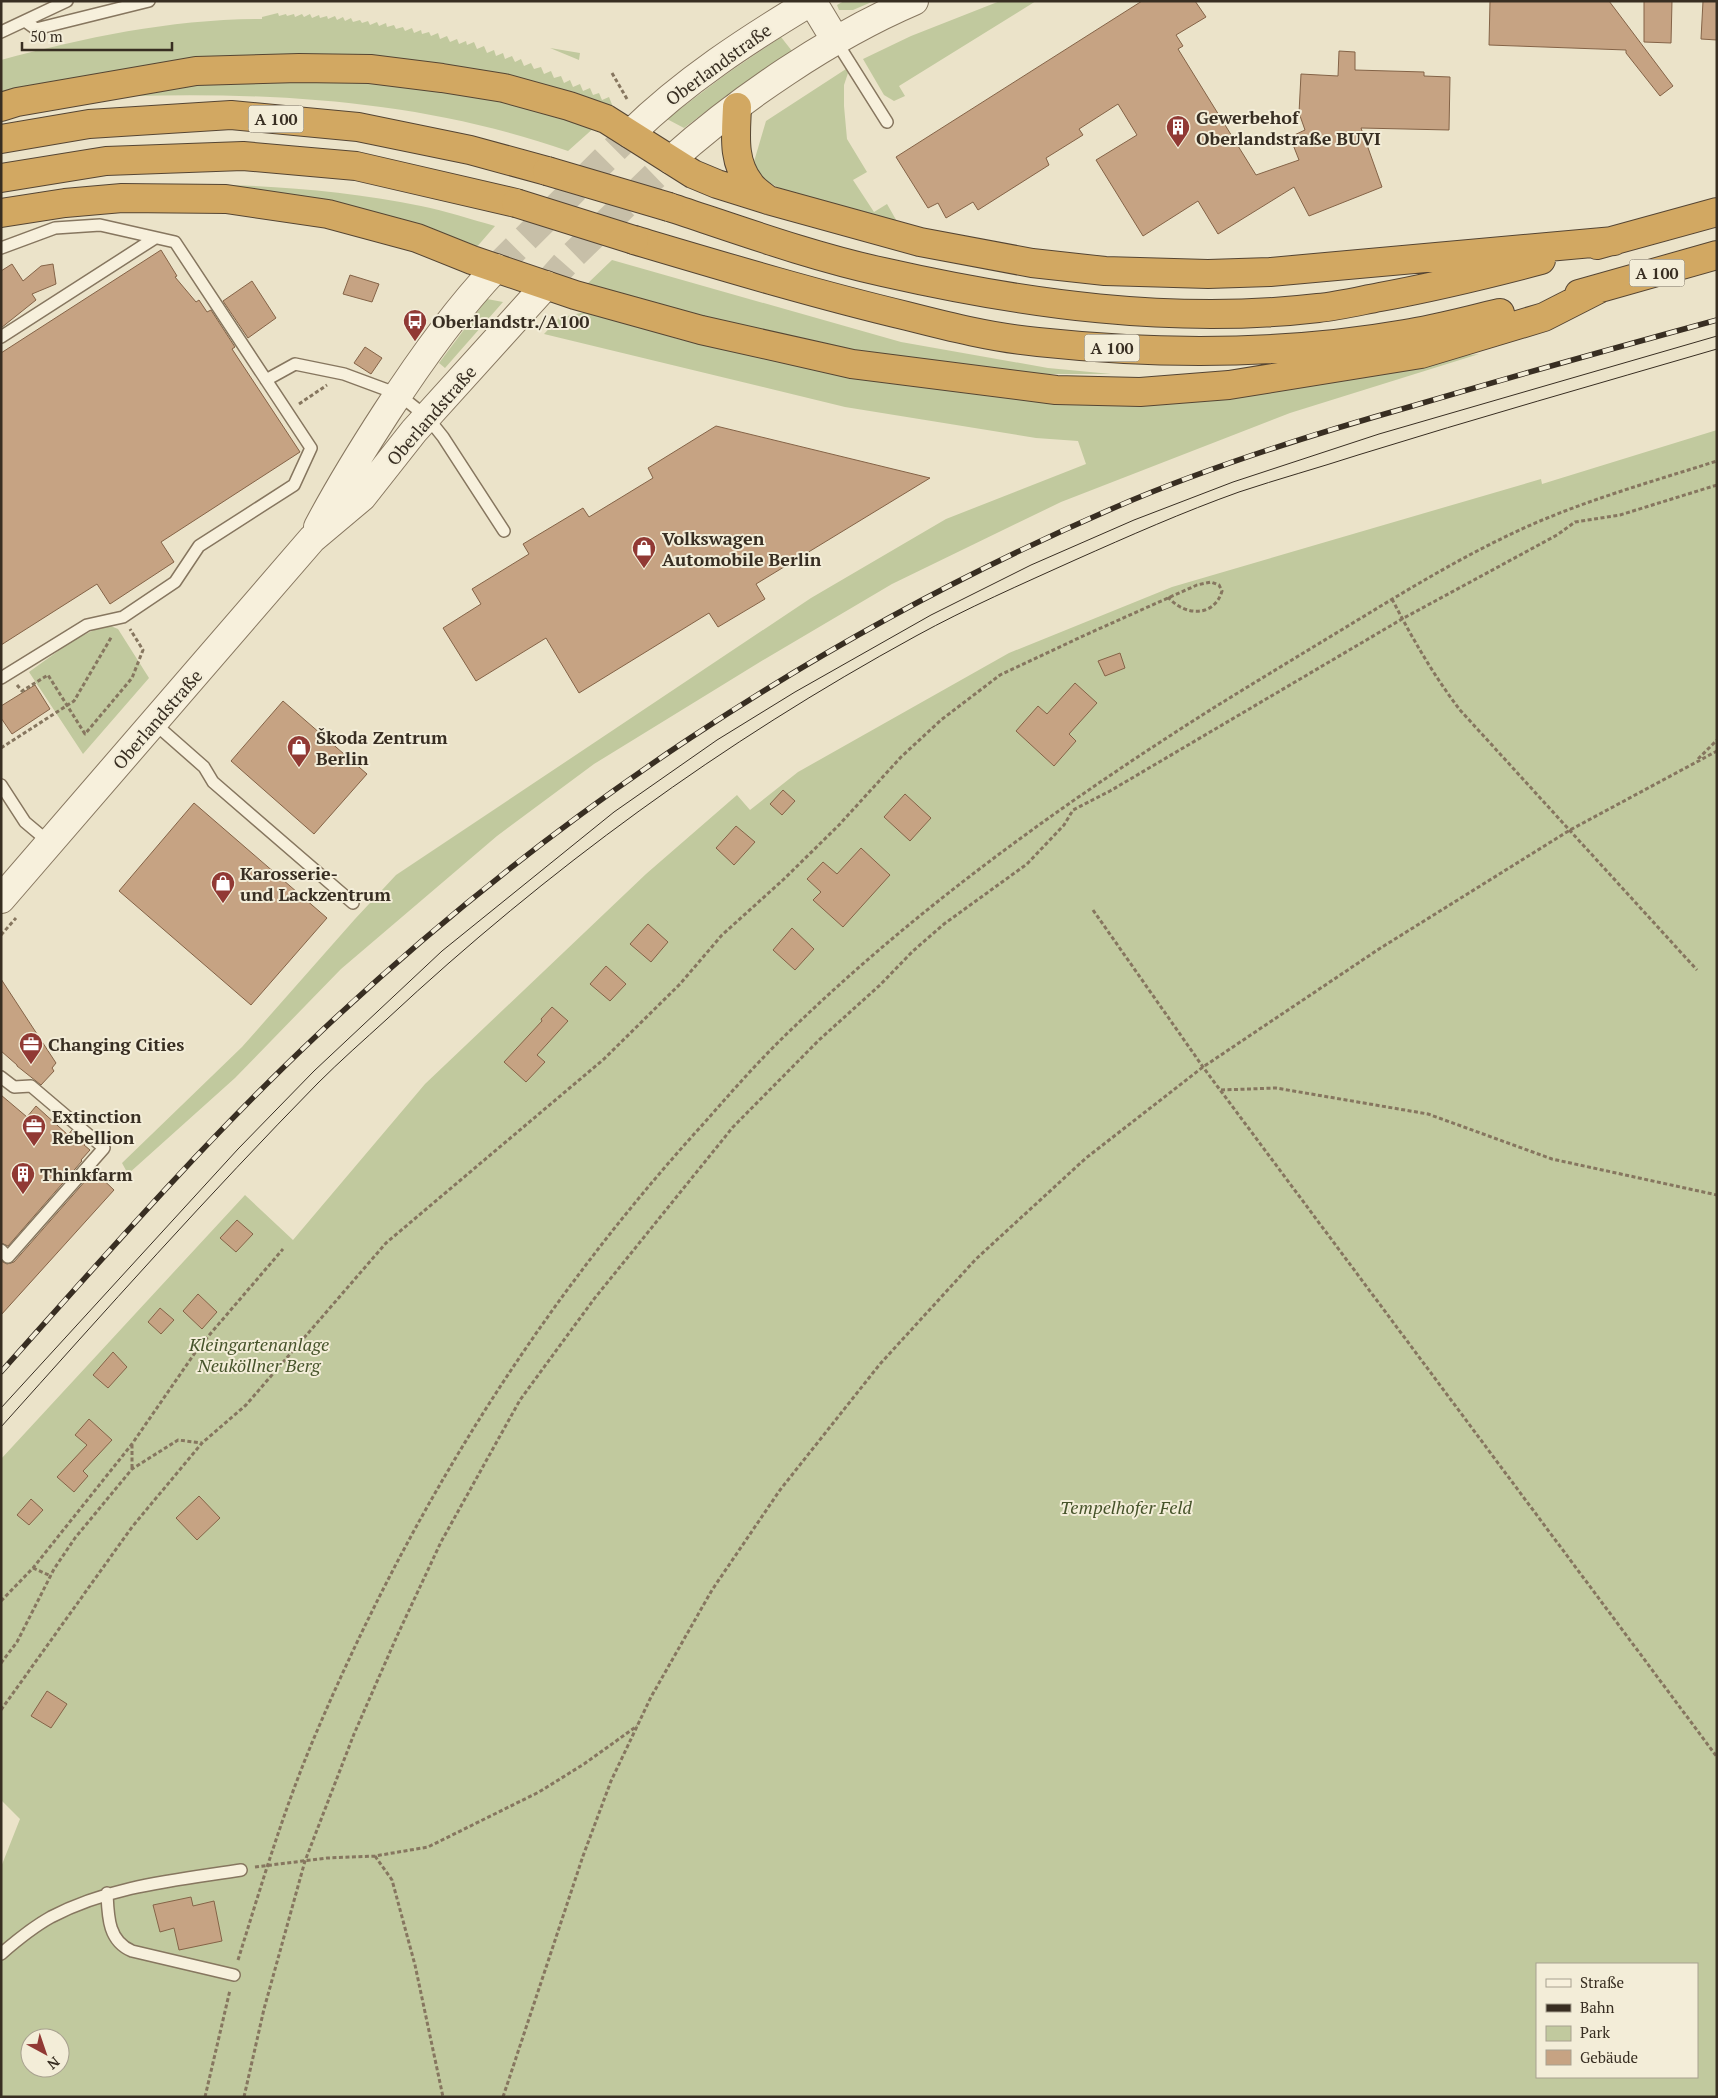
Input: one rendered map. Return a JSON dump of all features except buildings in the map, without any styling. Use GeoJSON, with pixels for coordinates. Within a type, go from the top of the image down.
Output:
{"type":"FeatureCollection","features":[{"type":"Feature","properties":{"kind":"highway"},"geometry":{"type":"LineString","coordinates":[[1,107],[17,102],[196,71],[299,68],[370,69],[504,88],[569,106],[606,119],[705,180],[768,200],[920,242],[994,257],[1070,268],[1138,273],[1270,272],[1614,241]]}},
{"type":"Feature","properties":{"kind":"highway"},"geometry":{"type":"LineString","coordinates":[[738,107],[735,142],[736,156],[750,184],[768,200]]}},
{"type":"Feature","properties":{"kind":"highway","name":"A 100"},"geometry":{"type":"LineString","coordinates":[[1,139],[89,124],[231,115],[358,126],[470,150],[548,171],[882,272],[1026,300],[1123,310],[1214,315],[1319,308],[1420,289],[1614,241],[1717,212]]}},
{"type":"Feature","properties":{"kind":"highway","name":"A 100"},"geometry":{"type":"LineString","coordinates":[[1,178],[106,161],[243,156],[356,166],[516,203],[796,288],[954,328],[1036,342],[1143,350],[1242,352],[1316,346],[1406,334],[1597,290],[1717,255]]}},
{"type":"Feature","properties":{"kind":"highway"},"geometry":{"type":"LineString","coordinates":[[1,212],[65,203],[122,198],[226,199],[328,214],[417,238],[546,285],[701,330],[852,364],[1019,387],[1056,390],[1140,392],[1229,385],[1421,354],[1544,317],[1597,290]]}},
{"type":"Feature","properties":{"kind":"street"},"geometry":{"type":"LineString","coordinates":[[812,1],[836,41]]}},
{"type":"Feature","properties":{"kind":"street","name":"Oberlandstraße"},"geometry":{"type":"LineString","coordinates":[[630,134],[656,109],[692,81],[765,30],[812,1]]}},
{"type":"Feature","properties":{"kind":"street"},"geometry":{"type":"LineString","coordinates":[[671,160],[698,136],[738,107],[836,41],[914,1]]}},
{"type":"Feature","properties":{"kind":"street","name":"Oberlandstraße"},"geometry":{"type":"LineString","coordinates":[[312,539],[341,482],[398,394],[428,350],[471,295],[496,268]]}},
{"type":"Feature","properties":{"kind":"street","name":"Oberlandstraße"},"geometry":{"type":"LineString","coordinates":[[1,899],[312,539],[362,497],[427,417],[546,285]]}},
{"type":"Feature","properties":{"kind":"lane"},"geometry":{"type":"LineString","coordinates":[[1,32],[67,1]]}},
{"type":"Feature","properties":{"kind":"lane"},"geometry":{"type":"LineString","coordinates":[[25,22],[36,28],[149,1]]}},
{"type":"Feature","properties":{"kind":"lane"},"geometry":{"type":"LineString","coordinates":[[836,41],[887,122]]}},
{"type":"Feature","properties":{"kind":"lane"},"geometry":{"type":"LineString","coordinates":[[1,248],[55,228],[100,225],[175,242],[311,448],[294,485],[199,546],[175,582],[123,617],[86,625],[4,676]]}},
{"type":"Feature","properties":{"kind":"lane"},"geometry":{"type":"LineString","coordinates":[[1,337],[155,238]]}},
{"type":"Feature","properties":{"kind":"lane"},"geometry":{"type":"LineString","coordinates":[[266,380],[295,364],[344,374],[398,394],[427,417],[443,437],[504,531]]}},
{"type":"Feature","properties":{"kind":"lane"},"geometry":{"type":"LineString","coordinates":[[154,723],[204,767],[213,782],[353,903]]}},
{"type":"Feature","properties":{"kind":"lane"},"geometry":{"type":"LineString","coordinates":[[1,785],[25,822],[50,843]]}},
{"type":"Feature","properties":{"kind":"lane"},"geometry":{"type":"LineString","coordinates":[[1,1076],[14,1087],[32,1086],[104,1148],[8,1257],[1,1250]]}},
{"type":"Feature","properties":{"kind":"lane"},"geometry":{"type":"LineString","coordinates":[[1,1954],[23,1935],[50,1918],[107,1894],[141,1885],[241,1870]]}},
{"type":"Feature","properties":{"kind":"lane"},"geometry":{"type":"LineString","coordinates":[[107,1894],[110,1923],[115,1938],[121,1945],[132,1951],[234,1975]]}},
{"type":"Feature","properties":{"kind":"path"},"geometry":{"type":"LineString","coordinates":[[612,73],[627,100]]}},
{"type":"Feature","properties":{"kind":"path"},"geometry":{"type":"LineString","coordinates":[[287,412],[344,374]]}},
{"type":"Feature","properties":{"kind":"path"},"geometry":{"type":"LineString","coordinates":[[205,2097],[234,1975],[267,1865],[323,1717],[378,1596],[440,1481],[503,1381],[557,1302],[630,1207],[746,1076],[856,969],[995,856],[1136,757],[1392,599],[1483,548],[1538,522],[1583,504],[1717,461]]}},
{"type":"Feature","properties":{"kind":"path"},"geometry":{"type":"LineString","coordinates":[[244,2097],[264,2009],[305,1861],[354,1734],[397,1636],[442,1542],[520,1400],[594,1299],[733,1126],[819,1040],[880,986],[913,951],[944,924],[1026,864],[1064,826],[1073,810],[1110,791],[1402,619],[1557,535],[1575,522],[1620,515],[1717,485]]}},
{"type":"Feature","properties":{"kind":"path"},"geometry":{"type":"LineString","coordinates":[[1,1710],[132,1527],[202,1443],[246,1405],[386,1243],[604,1059],[680,984],[722,935],[839,825],[901,757],[941,720],[1000,675],[1142,611],[1168,597],[1197,585],[1211,582],[1219,585],[1222,591],[1212,608],[1201,612],[1178,607],[1168,597]]}},
{"type":"Feature","properties":{"kind":"path"},"geometry":{"type":"LineString","coordinates":[[1392,599],[1440,684],[1460,710],[1697,970]]}},
{"type":"Feature","properties":{"kind":"path"},"geometry":{"type":"LineString","coordinates":[[1,748],[67,705],[74,701],[123,617],[143,650],[132,678],[85,734],[67,705],[48,675],[22,691],[4,676]]}},
{"type":"Feature","properties":{"kind":"path"},"geometry":{"type":"LineString","coordinates":[[1696,762],[1717,740]]}},
{"type":"Feature","properties":{"kind":"path"},"geometry":{"type":"LineString","coordinates":[[503,2097],[583,1856],[611,1781],[651,1697],[712,1590],[780,1490],[880,1364],[976,1259],[1086,1158],[1203,1067],[1379,949],[1570,830],[1717,751]]}},
{"type":"Feature","properties":{"kind":"path"},"geometry":{"type":"LineString","coordinates":[[1093,910],[1203,1067],[1717,1757]]}},
{"type":"Feature","properties":{"kind":"path"},"geometry":{"type":"LineString","coordinates":[[1220,1090],[1276,1088],[1428,1114],[1552,1159],[1717,1195]]}},
{"type":"Feature","properties":{"kind":"path"},"geometry":{"type":"LineString","coordinates":[[1,1602],[33,1568],[132,1444],[199,1347],[283,1249]]}},
{"type":"Feature","properties":{"kind":"path"},"geometry":{"type":"LineString","coordinates":[[1,1663],[17,1642],[51,1576],[75,1538],[132,1469],[178,1440],[202,1443]]}},
{"type":"Feature","properties":{"kind":"path"},"geometry":{"type":"LineString","coordinates":[[132,1444],[132,1469]]}},
{"type":"Feature","properties":{"kind":"path"},"geometry":{"type":"LineString","coordinates":[[33,1568],[51,1576]]}},
{"type":"Feature","properties":{"kind":"path"},"geometry":{"type":"LineString","coordinates":[[267,1865],[375,1856],[428,1847],[539,1792],[584,1764],[638,1725]]}},
{"type":"Feature","properties":{"kind":"path"},"geometry":{"type":"LineString","coordinates":[[375,1856],[392,1880],[415,1964],[442,2097]]}},
{"type":"Feature","properties":{"kind":"green space"},"geometry":{"type":"Polygon","coordinates":[[[844,1],[874,1],[853,10],[839,10],[837,5],[844,1]]]}},
{"type":"Feature","properties":{"kind":"green space"},"geometry":{"type":"Polygon","coordinates":[[[1000,1],[1036,1],[899,86],[905,96],[894,101],[884,95],[863,59],[911,36],[1000,1]]]}},
{"type":"Feature","properties":{"kind":"green space"},"geometry":{"type":"Polygon","coordinates":[[[278,13],[279,16],[294,14],[295,17],[302,14],[304,17],[310,14],[312,18],[319,15],[320,18],[327,16],[328,19],[335,16],[337,20],[343,17],[345,21],[351,18],[353,22],[360,20],[362,23],[368,21],[370,25],[377,22],[379,26],[386,23],[387,27],[394,25],[396,29],[403,27],[405,31],[412,28],[414,33],[421,30],[422,34],[429,32],[431,36],[438,33],[440,39],[447,36],[450,42],[457,39],[459,44],[466,41],[467,45],[474,42],[477,49],[484,46],[487,53],[494,50],[496,56],[503,53],[505,59],[512,56],[515,62],[521,59],[524,66],[531,63],[534,69],[541,67],[544,74],[551,71],[554,78],[561,76],[564,83],[570,80],[573,87],[580,84],[583,91],[590,88],[593,95],[599,93],[602,100],[609,97],[613,107],[616,108],[614,110],[414,63],[1,102],[1,60],[130,31],[196,22],[262,19],[262,17],[278,13]]]}},
{"type":"Feature","properties":{"kind":"green space"},"geometry":{"type":"Polygon","coordinates":[[[781,37],[792,51],[791,53],[725,97],[684,128],[667,119],[725,75],[781,37]]]}},
{"type":"Feature","properties":{"kind":"green space"},"geometry":{"type":"Polygon","coordinates":[[[550,48],[580,53],[579,60],[550,48]]]}},
{"type":"Feature","properties":{"kind":"green space"},"geometry":{"type":"Polygon","coordinates":[[[846,69],[848,73],[844,85],[844,106],[847,139],[867,172],[853,180],[874,212],[887,204],[899,225],[825,206],[777,187],[764,179],[753,165],[766,121],[846,69]]]}},
{"type":"Feature","properties":{"kind":"green space"},"geometry":{"type":"Polygon","coordinates":[[[363,79],[488,94],[596,126],[568,151],[515,134],[461,121],[353,104],[244,96],[133,96],[133,93],[189,84],[363,79]]]}},
{"type":"Feature","properties":{"kind":"green space"},"geometry":{"type":"Polygon","coordinates":[[[230,185],[302,189],[397,201],[495,226],[475,249],[230,189],[230,185]]]}},
{"type":"Feature","properties":{"kind":"green space"},"geometry":{"type":"Polygon","coordinates":[[[612,260],[901,342],[1048,368],[1111,374],[1040,374],[813,347],[586,285],[612,260]]]}},
{"type":"Feature","properties":{"kind":"green space"},"geometry":{"type":"Polygon","coordinates":[[[487,299],[503,302],[445,368],[439,363],[487,299]]]}},
{"type":"Feature","properties":{"kind":"green space"},"geometry":{"type":"Polygon","coordinates":[[[589,311],[678,339],[780,362],[865,376],[1057,399],[1479,354],[1290,413],[1061,502],[892,584],[765,659],[594,764],[497,836],[341,969],[235,1078],[128,1174],[122,1163],[242,1047],[396,875],[811,598],[946,519],[1086,464],[1078,441],[1036,438],[845,407],[544,334],[559,318],[589,311]]]}},
{"type":"Feature","properties":{"kind":"green space","name":"Tempelhofer Feld"},"geometry":{"type":"Polygon","coordinates":[[[1717,430],[1717,2097],[1,2097],[1,1867],[20,1819],[1,1800],[1,1459],[245,1195],[293,1240],[425,1084],[646,874],[737,795],[750,810],[798,772],[1009,653],[1172,587],[1541,479],[1542,484],[1717,430]]]}},
{"type":"Feature","properties":{"kind":"green space"},"geometry":{"type":"Polygon","coordinates":[[[106,624],[118,629],[149,678],[83,754],[29,672],[72,641],[106,624]]]}},
{"type":"Feature","properties":{"kind":"tunnel"},"geometry":{"type":"LineString","coordinates":[[496,268],[630,134]]}},
{"type":"Feature","properties":{"kind":"tunnel"},"geometry":{"type":"LineString","coordinates":[[546,285],[569,259],[671,160]]}},
{"type":"Feature","properties":{"kind":"tram line"},"geometry":{"type":"LineString","coordinates":[[1,1408],[238,1149],[314,1071],[442,951],[614,812],[717,740],[795,692],[931,615],[1031,565],[1134,520],[1233,482],[1379,434],[1717,336]]}},
{"type":"Feature","properties":{"kind":"tram line"},"geometry":{"type":"LineString","coordinates":[[1,1427],[237,1167],[318,1083],[352,1051],[448,964],[574,860],[639,811],[774,719],[916,636],[995,596],[1197,508],[1254,487],[1403,441],[1717,349]]}},
{"type":"Feature","properties":{"kind":"railway"},"geometry":{"type":"LineString","coordinates":[[1,1372],[153,1203],[231,1120],[312,1040],[402,958],[495,881],[591,807],[690,738],[793,673],[898,613],[1006,558],[1116,507],[1188,478],[1261,452],[1335,429],[1717,320]]}},
{"type":"Feature","properties":{"kind":"place","name":"Gewerbehof Oberlandstraße BUVI"},"geometry":{"type":"Point","coordinates":[1178,148]}},
{"type":"Feature","properties":{"kind":"place","name":"Oberlandstr./A100"},"geometry":{"type":"Point","coordinates":[415,342]}},
{"type":"Feature","properties":{"kind":"place","name":"Volkswagen Automobile Berlin"},"geometry":{"type":"Point","coordinates":[644,569]}},
{"type":"Feature","properties":{"kind":"place","name":"Škoda Zentrum Berlin"},"geometry":{"type":"Point","coordinates":[299,768]}},
{"type":"Feature","properties":{"kind":"place","name":"Karosserie- und Lackzentrum"},"geometry":{"type":"Point","coordinates":[223,904]}},
{"type":"Feature","properties":{"kind":"place","name":"Changing Cities"},"geometry":{"type":"Point","coordinates":[31,1065]}},
{"type":"Feature","properties":{"kind":"place","name":"Extinction Rebellion"},"geometry":{"type":"Point","coordinates":[34,1147]}},
{"type":"Feature","properties":{"kind":"place","name":"Thinkfarm"},"geometry":{"type":"Point","coordinates":[23,1195]}},
{"type":"Feature","properties":{"kind":"park label","name":"Kleingartenanlage Neuköllner Berg"},"geometry":{"type":"Point","coordinates":[259,1354]}}]}
